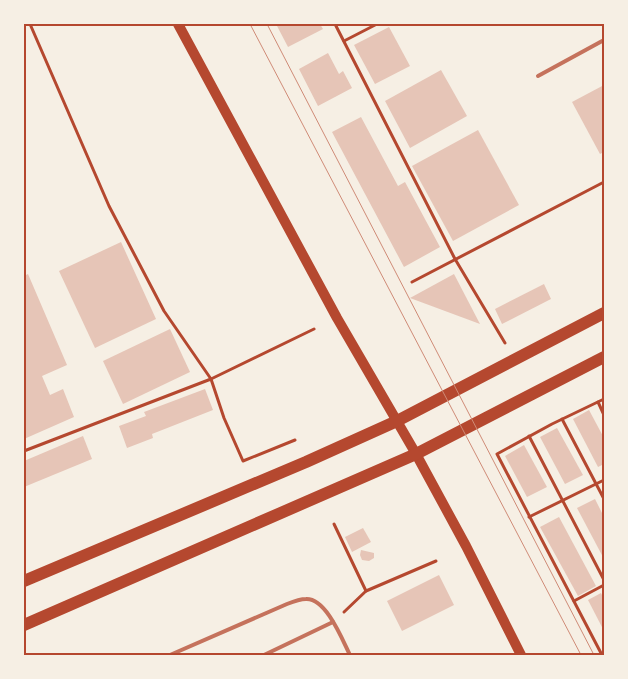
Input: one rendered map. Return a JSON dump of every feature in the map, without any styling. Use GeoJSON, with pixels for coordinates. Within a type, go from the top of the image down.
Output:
{"type":"FeatureCollection","features":[{"type":"Feature","properties":{"kind":"main road"},"geometry":{"type":"LineString","coordinates":[[178,24],[337,318],[416,454],[470,553],[521,655]]}},
{"type":"Feature","properties":{"kind":"main road"},"geometry":{"type":"LineString","coordinates":[[24,580],[243,489],[397,421],[604,313]]}},
{"type":"Feature","properties":{"kind":"main road"},"geometry":{"type":"LineString","coordinates":[[24,625],[416,454],[604,357]]}},
{"type":"Feature","properties":{"kind":"lane"},"geometry":{"type":"LineString","coordinates":[[538,76],[604,40]]}},
{"type":"Feature","properties":{"kind":"lane"},"geometry":{"type":"LineString","coordinates":[[170,655],[286,604],[306,598],[317,602],[333,622],[350,655]]}},
{"type":"Feature","properties":{"kind":"lane"},"geometry":{"type":"LineString","coordinates":[[264,655],[333,622]]}},
{"type":"Feature","properties":{"kind":"path"},"geometry":{"type":"LineString","coordinates":[[30,24],[109,206],[164,311],[211,379],[224,418],[243,461],[296,440]]}},
{"type":"Feature","properties":{"kind":"path"},"geometry":{"type":"LineString","coordinates":[[334,24],[456,259],[506,344]]}},
{"type":"Feature","properties":{"kind":"path"},"geometry":{"type":"LineString","coordinates":[[344,41],[377,24]]}},
{"type":"Feature","properties":{"kind":"path"},"geometry":{"type":"LineString","coordinates":[[412,282],[604,182]]}},
{"type":"Feature","properties":{"kind":"path"},"geometry":{"type":"LineString","coordinates":[[24,450],[211,379],[314,329]]}},
{"type":"Feature","properties":{"kind":"path"},"geometry":{"type":"LineString","coordinates":[[602,655],[496,454],[604,399]]}},
{"type":"Feature","properties":{"kind":"path"},"geometry":{"type":"LineString","coordinates":[[598,402],[604,415]]}},
{"type":"Feature","properties":{"kind":"path"},"geometry":{"type":"LineString","coordinates":[[562,419],[604,499]]}},
{"type":"Feature","properties":{"kind":"path"},"geometry":{"type":"LineString","coordinates":[[529,436],[604,580]]}},
{"type":"Feature","properties":{"kind":"path"},"geometry":{"type":"LineString","coordinates":[[529,517],[604,480]]}},
{"type":"Feature","properties":{"kind":"path"},"geometry":{"type":"LineString","coordinates":[[334,524],[366,591]]}},
{"type":"Feature","properties":{"kind":"path"},"geometry":{"type":"LineString","coordinates":[[333,622],[366,591],[436,561]]}},
{"type":"Feature","properties":{"kind":"path"},"geometry":{"type":"LineString","coordinates":[[574,601],[604,585]]}},
{"type":"Feature","properties":{"kind":"building"},"geometry":{"type":"Polygon","coordinates":[[[276,24],[320,24],[323,29],[288,47],[276,24]]]}},
{"type":"Feature","properties":{"kind":"building"},"geometry":{"type":"Polygon","coordinates":[[[389,27],[410,66],[375,84],[354,45],[389,27]]]}},
{"type":"Feature","properties":{"kind":"building"},"geometry":{"type":"Polygon","coordinates":[[[328,53],[339,74],[343,71],[352,88],[318,106],[299,69],[328,53]]]}},
{"type":"Feature","properties":{"kind":"building"},"geometry":{"type":"Polygon","coordinates":[[[441,70],[467,116],[410,148],[385,101],[441,70]]]}},
{"type":"Feature","properties":{"kind":"building"},"geometry":{"type":"Polygon","coordinates":[[[604,85],[604,152],[600,154],[572,102],[604,85]]]}},
{"type":"Feature","properties":{"kind":"building"},"geometry":{"type":"Polygon","coordinates":[[[361,117],[398,186],[405,182],[440,247],[404,267],[332,132],[361,117]]]}},
{"type":"Feature","properties":{"kind":"building"},"geometry":{"type":"Polygon","coordinates":[[[478,130],[519,205],[453,241],[412,166],[478,130]]]}},
{"type":"Feature","properties":{"kind":"building"},"geometry":{"type":"Polygon","coordinates":[[[121,242],[156,319],[95,348],[59,271],[121,242]]]}},
{"type":"Feature","properties":{"kind":"building"},"geometry":{"type":"Polygon","coordinates":[[[28,274],[67,365],[42,376],[50,395],[63,389],[74,417],[24,439],[24,276],[28,274]]]}},
{"type":"Feature","properties":{"kind":"building"},"geometry":{"type":"Polygon","coordinates":[[[454,274],[480,324],[410,298],[454,274]]]}},
{"type":"Feature","properties":{"kind":"building"},"geometry":{"type":"Polygon","coordinates":[[[544,284],[551,299],[502,324],[495,309],[544,284]]]}},
{"type":"Feature","properties":{"kind":"building"},"geometry":{"type":"Polygon","coordinates":[[[170,329],[190,372],[123,404],[103,361],[170,329]]]}},
{"type":"Feature","properties":{"kind":"building"},"geometry":{"type":"Polygon","coordinates":[[[205,389],[213,410],[152,434],[153,438],[127,448],[119,426],[146,416],[144,412],[205,389]]]}},
{"type":"Feature","properties":{"kind":"building"},"geometry":{"type":"Polygon","coordinates":[[[589,410],[604,438],[604,464],[598,467],[573,419],[589,410]]]}},
{"type":"Feature","properties":{"kind":"building"},"geometry":{"type":"Polygon","coordinates":[[[557,428],[583,475],[565,484],[540,437],[557,428]]]}},
{"type":"Feature","properties":{"kind":"building"},"geometry":{"type":"Polygon","coordinates":[[[83,436],[92,459],[24,487],[24,461],[83,436]]]}},
{"type":"Feature","properties":{"kind":"building"},"geometry":{"type":"Polygon","coordinates":[[[524,445],[547,487],[527,497],[505,456],[524,445]]]}},
{"type":"Feature","properties":{"kind":"building"},"geometry":{"type":"Polygon","coordinates":[[[595,499],[604,517],[604,559],[577,508],[595,499]]]}},
{"type":"Feature","properties":{"kind":"building"},"geometry":{"type":"Polygon","coordinates":[[[559,517],[596,586],[578,596],[540,527],[559,517]]]}},
{"type":"Feature","properties":{"kind":"building"},"geometry":{"type":"Polygon","coordinates":[[[363,528],[371,542],[352,552],[345,537],[363,528]]]}},
{"type":"Feature","properties":{"kind":"building"},"geometry":{"type":"Polygon","coordinates":[[[361,550],[374,553],[374,558],[369,561],[362,560],[361,550]]]}},
{"type":"Feature","properties":{"kind":"building"},"geometry":{"type":"Polygon","coordinates":[[[439,575],[454,605],[402,631],[387,601],[439,575]]]}},
{"type":"Feature","properties":{"kind":"building"},"geometry":{"type":"Polygon","coordinates":[[[601,593],[604,599],[604,631],[588,600],[601,593]]]}},
{"type":"Feature","properties":{"kind":"tram line"},"geometry":{"type":"LineString","coordinates":[[250,24],[581,655]]}},
{"type":"Feature","properties":{"kind":"tram line"},"geometry":{"type":"LineString","coordinates":[[267,24],[594,655]]}}]}
